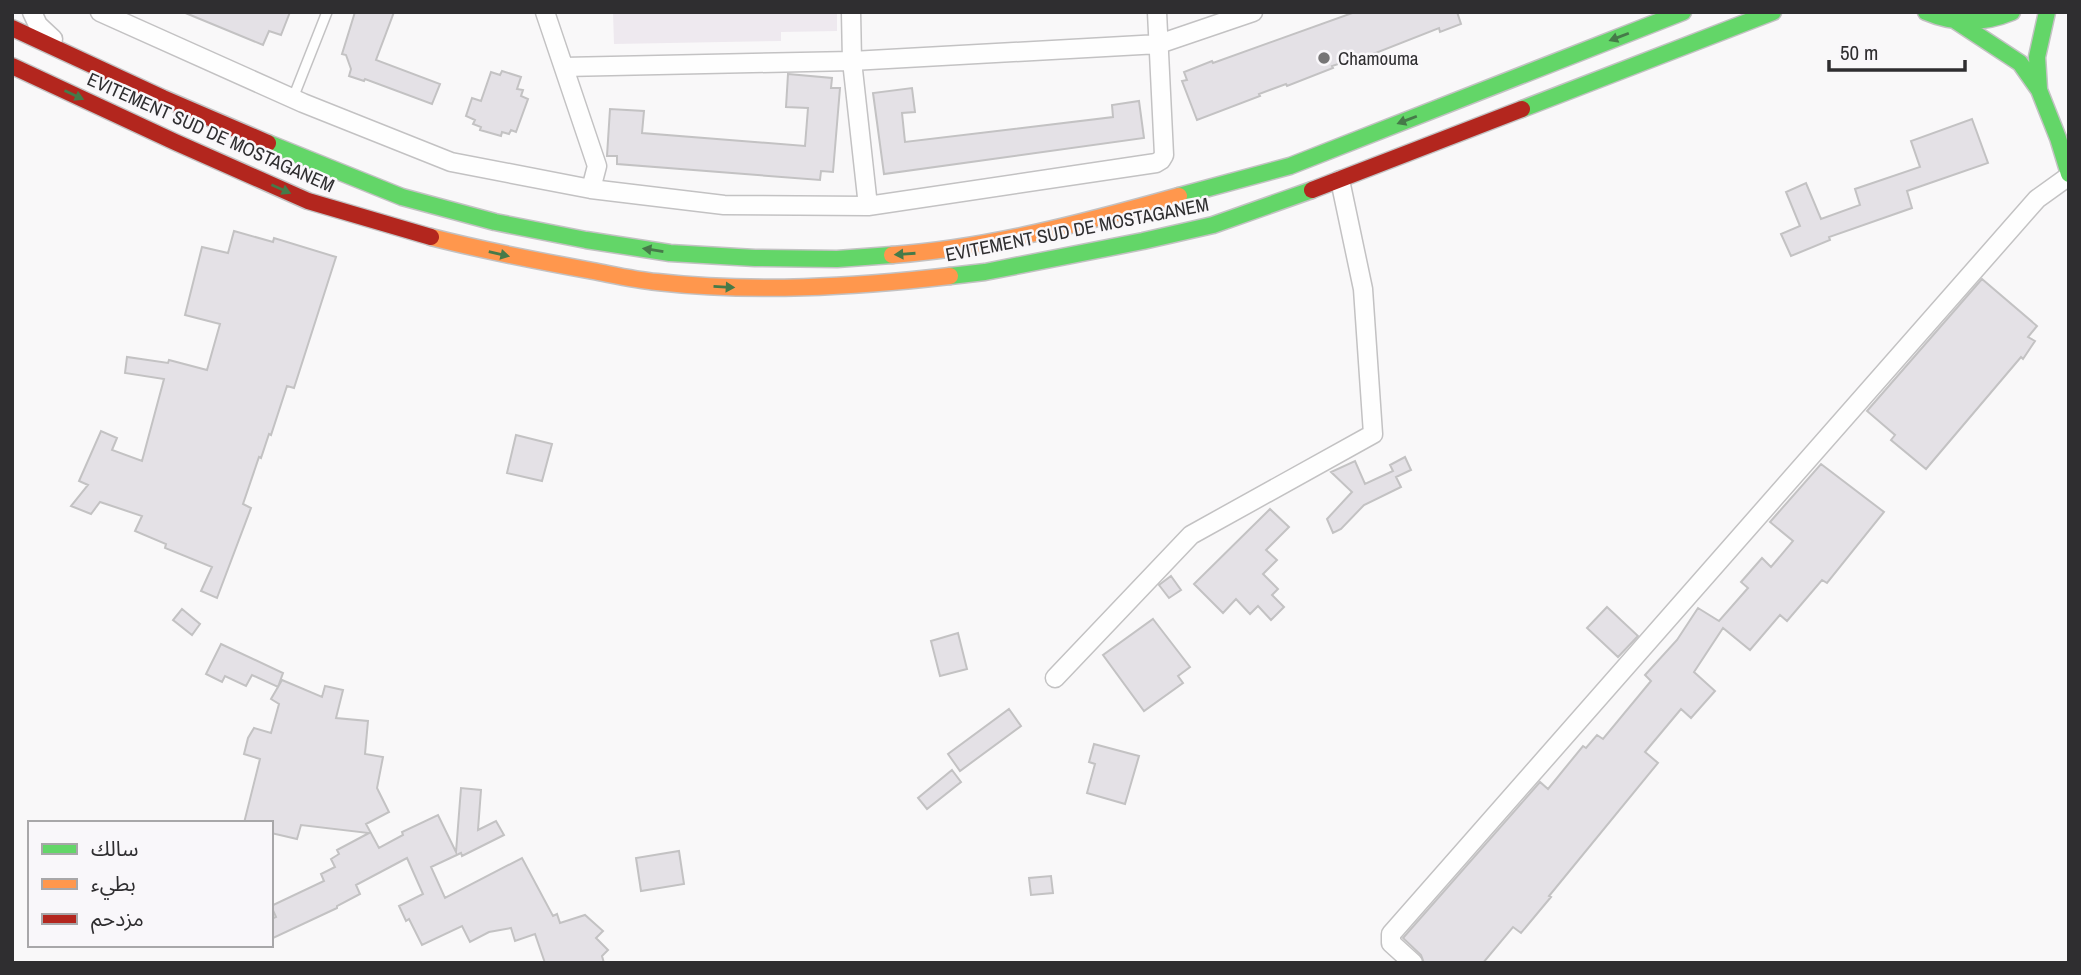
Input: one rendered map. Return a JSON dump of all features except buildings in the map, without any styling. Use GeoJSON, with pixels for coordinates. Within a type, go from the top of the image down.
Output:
{"type":"FeatureCollection","features":[{"type":"Feature","properties":{"kind":"main road","name":"EVITEMENT SUD DE MOSTAGANEM"},"geometry":{"type":"LineString","coordinates":[[12,27],[163,98],[314,163],[402,197],[495,222],[670,253],[838,259],[920,253],[1019,236],[1137,208],[1290,166],[1683,12]]}},
{"type":"Feature","properties":{"kind":"main road","name":"EVITEMENT SUD DE MOSTAGANEM"},"geometry":{"type":"LineString","coordinates":[[12,66],[308,201],[411,232],[502,255],[656,282],[729,288],[800,288],[897,282],[985,272],[1213,225],[1340,180],[1773,12]]}},
{"type":"Feature","properties":{"kind":"main road"},"geometry":{"type":"LineString","coordinates":[[1926,12],[1956,21],[2020,63],[2039,90],[2069,175]]}},
{"type":"Feature","properties":{"kind":"main road"},"geometry":{"type":"LineString","coordinates":[[1956,21],[1981,21],[2012,12]]}},
{"type":"Feature","properties":{"kind":"main road"},"geometry":{"type":"LineString","coordinates":[[2039,90],[2037,57],[2047,12]]}},
{"type":"Feature","properties":{"kind":"street"},"geometry":{"type":"LineString","coordinates":[[32,12],[38,25],[68,54]]}},
{"type":"Feature","properties":{"kind":"street"},"geometry":{"type":"LineString","coordinates":[[100,12],[293,98],[451,162],[591,189],[724,205],[868,206],[1157,163],[1164,155],[1157,12]]}},
{"type":"Feature","properties":{"kind":"street"},"geometry":{"type":"LineString","coordinates":[[545,12],[597,166],[591,189]]}},
{"type":"Feature","properties":{"kind":"street"},"geometry":{"type":"LineString","coordinates":[[851,12],[852,61],[868,206]]}},
{"type":"Feature","properties":{"kind":"street"},"geometry":{"type":"LineString","coordinates":[[564,67],[852,61],[1158,44],[1253,12]]}},
{"type":"Feature","properties":{"kind":"street"},"geometry":{"type":"LineString","coordinates":[[1413,963],[1391,943],[1391,934],[2037,199],[2069,175]]}},
{"type":"Feature","properties":{"kind":"street"},"geometry":{"type":"LineString","coordinates":[[1055,678],[1191,535],[1373,434],[1363,289],[1340,180]]}},
{"type":"Feature","properties":{"kind":"lane"},"geometry":{"type":"LineString","coordinates":[[293,98],[327,12]]}},
{"type":"Feature","properties":{"kind":"shaded area"},"geometry":{"type":"Polygon","coordinates":[[[613,12],[837,12],[837,31],[781,32],[781,41],[614,44],[613,12]]]}},
{"type":"Feature","properties":{"kind":"traffic: fast"},"geometry":{"type":"LineString","coordinates":[[1179,196],[1290,166],[1683,12]]}},
{"type":"Feature","properties":{"kind":"traffic: fast"},"geometry":{"type":"LineString","coordinates":[[1522,109],[1773,12]]}},
{"type":"Feature","properties":{"kind":"traffic: fast"},"geometry":{"type":"LineString","coordinates":[[1926,12],[1947,19],[1969,21],[1990,19],[2012,12]]}},
{"type":"Feature","properties":{"kind":"traffic: fast"},"geometry":{"type":"LineString","coordinates":[[2039,89],[2037,57],[2047,12]]}},
{"type":"Feature","properties":{"kind":"traffic: fast"},"geometry":{"type":"LineString","coordinates":[[1956,21],[2020,63],[2039,90],[2069,174]]}},
{"type":"Feature","properties":{"kind":"traffic: fast"},"geometry":{"type":"LineString","coordinates":[[268,143],[402,197],[495,222],[586,240],[670,253],[755,258],[837,259],[892,255]]}},
{"type":"Feature","properties":{"kind":"traffic: fast"},"geometry":{"type":"LineString","coordinates":[[950,276],[985,272],[1213,225],[1312,190]]}},
{"type":"Feature","properties":{"kind":"traffic: slow"},"geometry":{"type":"LineString","coordinates":[[892,255],[1001,240],[1179,196]]}},
{"type":"Feature","properties":{"kind":"traffic: slow"},"geometry":{"type":"LineString","coordinates":[[431,237],[512,256],[625,277],[693,285],[804,287],[950,276]]}},
{"type":"Feature","properties":{"kind":"traffic: jam"},"geometry":{"type":"LineString","coordinates":[[12,28],[268,143]]}},
{"type":"Feature","properties":{"kind":"traffic: jam"},"geometry":{"type":"LineString","coordinates":[[12,66],[308,201],[431,237]]}},
{"type":"Feature","properties":{"kind":"traffic: jam"},"geometry":{"type":"LineString","coordinates":[[1312,190],[1522,109]]}},
{"type":"Feature","properties":{"kind":"place","name":"Chamouma"},"geometry":{"type":"Point","coordinates":[1324,58]}}]}
